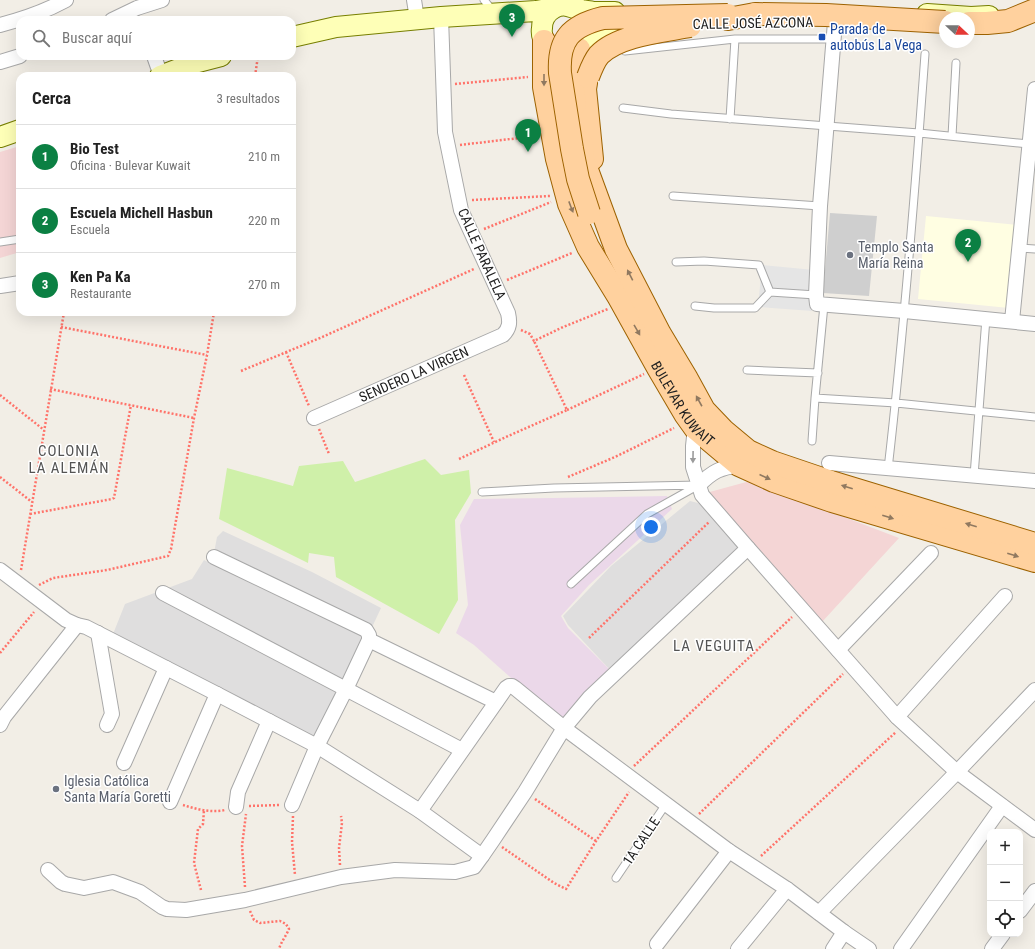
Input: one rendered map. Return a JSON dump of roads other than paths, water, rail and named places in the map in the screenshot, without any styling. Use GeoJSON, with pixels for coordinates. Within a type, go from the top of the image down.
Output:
{"type":"FeatureCollection","features":[{"type":"Feature","properties":{"kind":"main road","name":"CALLE JOSÉ AZCONA"},"geometry":{"type":"LineString","coordinates":[[576,6],[594,12],[641,12],[732,8],[797,9],[971,17],[1010,13],[1035,2]]}},
{"type":"Feature","properties":{"kind":"main road"},"geometry":{"type":"LineString","coordinates":[[296,36],[336,27],[441,17],[489,6],[516,12],[536,11],[554,8],[561,5],[576,6],[588,20],[589,33],[583,44],[572,52],[564,53],[556,51],[549,47],[531,23],[516,12]]}},
{"type":"Feature","properties":{"kind":"main road"},"geometry":{"type":"LineString","coordinates":[[544,39],[541,29],[543,20],[554,8]]}},
{"type":"Feature","properties":{"kind":"main road","name":"CALLE JOSÉ AZCONA"},"geometry":{"type":"LineString","coordinates":[[583,44],[600,35],[797,9],[834,30],[939,30]]}},
{"type":"Feature","properties":{"kind":"main road"},"geometry":{"type":"LineString","coordinates":[[975,23],[1008,21],[1035,10]]}},
{"type":"Feature","properties":{"kind":"main road"},"geometry":{"type":"LineString","coordinates":[[620,300],[593,204],[578,179],[572,150],[560,73],[560,61],[562,49],[566,40],[577,27],[593,20],[603,18],[755,14],[826,15],[939,22]]}},
{"type":"Feature","properties":{"kind":"main road"},"geometry":{"type":"LineString","coordinates":[[593,204],[592,157],[585,89],[588,77],[595,61],[600,55],[616,43],[628,39],[755,14]]}},
{"type":"Feature","properties":{"kind":"main road"},"geometry":{"type":"LineString","coordinates":[[975,31],[994,31],[1014,28],[1035,19]]}},
{"type":"Feature","properties":{"kind":"main road","name":"BULEVAR KUWAIT"},"geometry":{"type":"LineString","coordinates":[[544,39],[544,87],[558,159],[569,204],[588,247],[692,425],[739,465],[774,481],[832,501],[1035,561]]}},
{"type":"Feature","properties":{"kind":"main road","name":"BULEVAR KUWAIT"},"geometry":{"type":"LineString","coordinates":[[583,44],[574,62],[571,76],[583,159],[593,204],[660,334],[704,410],[724,431],[748,451],[772,462],[831,482],[1035,544]]}},
{"type":"Feature","properties":{"kind":"main road"},"geometry":{"type":"LineString","coordinates":[[171,72],[208,60]]}},
{"type":"Feature","properties":{"kind":"main road"},"geometry":{"type":"LineString","coordinates":[[0,137],[16,131]]}},
{"type":"Feature","properties":{"kind":"street"},"geometry":{"type":"LineString","coordinates":[[29,16],[53,7],[66,0]]}},
{"type":"Feature","properties":{"kind":"street"},"geometry":{"type":"LineString","coordinates":[[121,16],[162,0]]}},
{"type":"Feature","properties":{"kind":"street"},"geometry":{"type":"LineString","coordinates":[[414,0],[417,19]]}},
{"type":"Feature","properties":{"kind":"street","name":"CALLE PARALELA"},"geometry":{"type":"LineString","coordinates":[[441,17],[445,132],[461,210],[508,313],[510,325]]}},
{"type":"Feature","properties":{"kind":"street"},"geometry":{"type":"LineString","coordinates":[[0,25],[16,21]]}},
{"type":"Feature","properties":{"kind":"street"},"geometry":{"type":"LineString","coordinates":[[834,30],[820,206],[820,300],[904,311],[1035,324]]}},
{"type":"Feature","properties":{"kind":"street"},"geometry":{"type":"LineString","coordinates":[[0,62],[16,57]]}},
{"type":"Feature","properties":{"kind":"street"},"geometry":{"type":"LineString","coordinates":[[155,60],[159,72]]}},
{"type":"Feature","properties":{"kind":"street"},"geometry":{"type":"LineString","coordinates":[[1012,321],[1031,169],[1029,144],[1035,95]]}},
{"type":"Feature","properties":{"kind":"street"},"geometry":{"type":"LineString","coordinates":[[0,286],[16,284]]}},
{"type":"Feature","properties":{"kind":"street","name":"SENDERO LA VIRGEN"},"geometry":{"type":"LineString","coordinates":[[314,418],[503,335],[510,325]]}},
{"type":"Feature","properties":{"kind":"street"},"geometry":{"type":"LineString","coordinates":[[692,425],[693,467],[702,495],[901,720],[957,772],[1035,830]]}},
{"type":"Feature","properties":{"kind":"street"},"geometry":{"type":"LineString","coordinates":[[829,463],[1035,480]]}},
{"type":"Feature","properties":{"kind":"street"},"geometry":{"type":"LineString","coordinates":[[699,485],[716,471],[724,467],[739,465]]}},
{"type":"Feature","properties":{"kind":"street"},"geometry":{"type":"LineString","coordinates":[[48,870],[61,882],[80,888],[87,888],[113,882],[140,892],[167,909],[186,910],[245,900],[341,877],[395,870],[455,872],[474,867],[494,840],[564,728],[590,697],[748,548]]}},
{"type":"Feature","properties":{"kind":"street"},"geometry":{"type":"LineString","coordinates":[[838,650],[931,554]]}},
{"type":"Feature","properties":{"kind":"street"},"geometry":{"type":"LineString","coordinates":[[214,557],[366,630],[369,635],[369,640],[317,746],[292,805]]}},
{"type":"Feature","properties":{"kind":"street"},"geometry":{"type":"LineString","coordinates":[[0,570],[66,620],[98,633],[317,746],[420,811],[482,856]]}},
{"type":"Feature","properties":{"kind":"street"},"geometry":{"type":"LineString","coordinates":[[163,593],[462,750]]}},
{"type":"Feature","properties":{"kind":"street"},"geometry":{"type":"LineString","coordinates":[[901,720],[1005,596]]}},
{"type":"Feature","properties":{"kind":"street"},"geometry":{"type":"LineString","coordinates":[[0,725],[4,717],[77,625]]}},
{"type":"Feature","properties":{"kind":"street"},"geometry":{"type":"LineString","coordinates":[[98,633],[112,714],[107,725]]}},
{"type":"Feature","properties":{"kind":"street"},"geometry":{"type":"LineString","coordinates":[[369,640],[496,702]]}},
{"type":"Feature","properties":{"kind":"street"},"geometry":{"type":"LineString","coordinates":[[124,763],[166,668]]}},
{"type":"Feature","properties":{"kind":"street"},"geometry":{"type":"LineString","coordinates":[[420,811],[506,688],[512,686],[564,728],[729,851],[787,889],[844,932],[870,949]]}},
{"type":"Feature","properties":{"kind":"street"},"geometry":{"type":"LineString","coordinates":[[819,913],[1035,690]]}},
{"type":"Feature","properties":{"kind":"street"},"geometry":{"type":"LineString","coordinates":[[170,802],[217,694]]}},
{"type":"Feature","properties":{"kind":"street"},"geometry":{"type":"LineString","coordinates":[[241,811],[238,792],[269,721]]}},
{"type":"Feature","properties":{"kind":"street"},"geometry":{"type":"LineString","coordinates":[[901,949],[1002,806]]}},
{"type":"Feature","properties":{"kind":"street"},"geometry":{"type":"LineString","coordinates":[[657,944],[729,851]]}},
{"type":"Feature","properties":{"kind":"street"},"geometry":{"type":"LineString","coordinates":[[738,949],[787,889]]}},
{"type":"Feature","properties":{"kind":"street"},"geometry":{"type":"LineString","coordinates":[[1023,907],[1035,891]]}},
{"type":"Feature","properties":{"kind":"street"},"geometry":{"type":"LineString","coordinates":[[833,949],[844,932]]}},
{"type":"Feature","properties":{"kind":"street"},"geometry":{"type":"LineString","coordinates":[[992,949],[1001,937]]}},
{"type":"Feature","properties":{"kind":"lane"},"geometry":{"type":"LineString","coordinates":[[625,51],[834,30]]}},
{"type":"Feature","properties":{"kind":"lane"},"geometry":{"type":"LineString","coordinates":[[730,119],[735,39]]}},
{"type":"Feature","properties":{"kind":"lane"},"geometry":{"type":"LineString","coordinates":[[888,469],[896,403],[925,54]]}},
{"type":"Feature","properties":{"kind":"lane"},"geometry":{"type":"LineString","coordinates":[[952,136],[956,63]]}},
{"type":"Feature","properties":{"kind":"lane"},"geometry":{"type":"LineString","coordinates":[[623,108],[672,114],[826,125],[1029,144]]}},
{"type":"Feature","properties":{"kind":"lane"},"geometry":{"type":"LineString","coordinates":[[673,196],[820,206]]}},
{"type":"Feature","properties":{"kind":"lane"},"geometry":{"type":"LineString","coordinates":[[0,242],[16,240]]}},
{"type":"Feature","properties":{"kind":"lane"},"geometry":{"type":"LineString","coordinates":[[1020,248],[1035,249]]}},
{"type":"Feature","properties":{"kind":"lane"},"geometry":{"type":"LineString","coordinates":[[676,262],[711,261],[760,265],[770,292]]}},
{"type":"Feature","properties":{"kind":"lane"},"geometry":{"type":"LineString","coordinates":[[770,292],[820,300],[818,373],[812,441]]}},
{"type":"Feature","properties":{"kind":"lane"},"geometry":{"type":"LineString","coordinates":[[695,306],[714,308],[755,308],[770,292]]}},
{"type":"Feature","properties":{"kind":"lane"},"geometry":{"type":"LineString","coordinates":[[974,476],[986,318]]}},
{"type":"Feature","properties":{"kind":"lane"},"geometry":{"type":"LineString","coordinates":[[748,370],[818,373]]}},
{"type":"Feature","properties":{"kind":"lane"},"geometry":{"type":"LineString","coordinates":[[815,398],[896,403],[1035,417]]}},
{"type":"Feature","properties":{"kind":"lane"},"geometry":{"type":"LineString","coordinates":[[482,492],[554,488],[699,485]]}},
{"type":"Feature","properties":{"kind":"lane"},"geometry":{"type":"LineString","coordinates":[[570,584],[647,514],[699,485]]}},
{"type":"Feature","properties":{"kind":"lane","name":"1A CALLE"},"geometry":{"type":"LineString","coordinates":[[616,878],[666,804]]}},
{"type":"Feature","properties":{"kind":"place","name":"Ken Pa Ka"},"geometry":{"type":"Point","coordinates":[512,37]}},
{"type":"Feature","properties":{"kind":"place","name":"Parada de autobús La Vega"},"geometry":{"type":"Point","coordinates":[822,37]}},
{"type":"Feature","properties":{"kind":"place","name":"Bio Test"},"geometry":{"type":"Point","coordinates":[528,152]}},
{"type":"Feature","properties":{"kind":"place","name":"Templo Santa María Reina"},"geometry":{"type":"Point","coordinates":[850,255]}},
{"type":"Feature","properties":{"kind":"place","name":"Escuela Michell Hasbun"},"geometry":{"type":"Point","coordinates":[968,262]}},
{"type":"Feature","properties":{"kind":"place","name":"Iglesia Católica Santa María Goretti"},"geometry":{"type":"Point","coordinates":[56,789]}},
{"type":"Feature","properties":{"kind":"district","name":"COLONIA LA ALEMÁN"},"geometry":{"type":"Point","coordinates":[69,460]}},
{"type":"Feature","properties":{"kind":"district","name":"LA VEGUITA"},"geometry":{"type":"Point","coordinates":[714,646]}}]}
